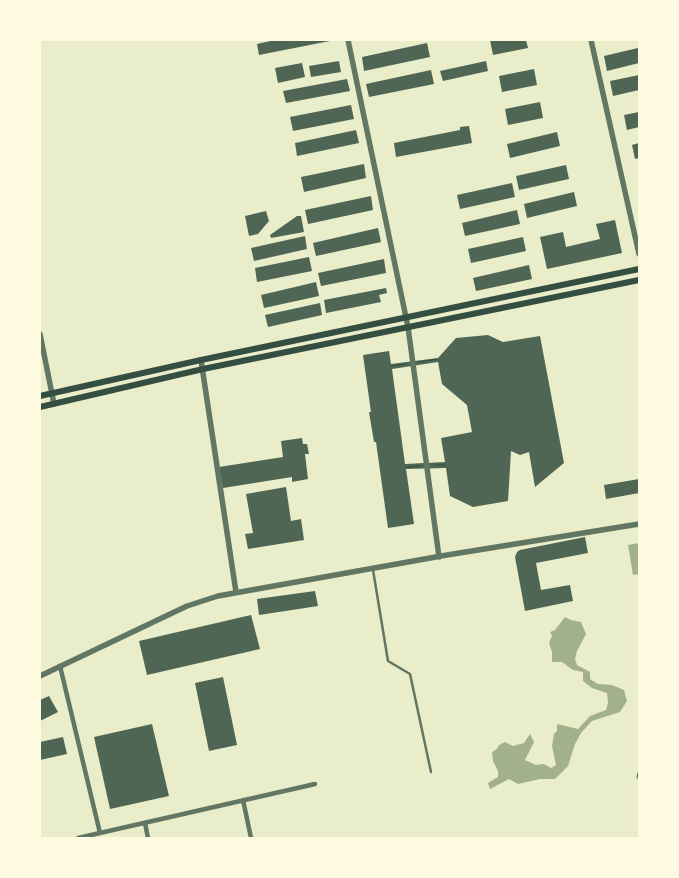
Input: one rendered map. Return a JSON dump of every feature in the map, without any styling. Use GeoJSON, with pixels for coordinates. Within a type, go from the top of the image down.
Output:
{"type":"FeatureCollection","features":[{"type":"Feature","properties":{"kind":"main road"},"geometry":{"type":"LineString","coordinates":[[40,396],[201,360],[639,269]]}},
{"type":"Feature","properties":{"kind":"main road"},"geometry":{"type":"LineString","coordinates":[[40,407],[203,369],[639,280]]}},
{"type":"Feature","properties":{"kind":"street"},"geometry":{"type":"LineString","coordinates":[[348,40],[408,327],[439,557]]}},
{"type":"Feature","properties":{"kind":"street"},"geometry":{"type":"LineString","coordinates":[[591,40],[639,254]]}},
{"type":"Feature","properties":{"kind":"street"},"geometry":{"type":"LineString","coordinates":[[40,334],[54,404]]}},
{"type":"Feature","properties":{"kind":"street"},"geometry":{"type":"LineString","coordinates":[[201,360],[236,592]]}},
{"type":"Feature","properties":{"kind":"street"},"geometry":{"type":"LineString","coordinates":[[40,676],[187,606],[218,596],[639,524]]}},
{"type":"Feature","properties":{"kind":"street"},"geometry":{"type":"LineString","coordinates":[[60,666],[100,833]]}},
{"type":"Feature","properties":{"kind":"street"},"geometry":{"type":"LineString","coordinates":[[78,838],[315,784]]}},
{"type":"Feature","properties":{"kind":"street"},"geometry":{"type":"LineString","coordinates":[[243,800],[251,838]]}},
{"type":"Feature","properties":{"kind":"street"},"geometry":{"type":"LineString","coordinates":[[145,823],[148,838]]}},
{"type":"Feature","properties":{"kind":"lane"},"geometry":{"type":"LineString","coordinates":[[373,568],[388,662],[410,674],[430,772]]}},
{"type":"Feature","properties":{"kind":"path"},"geometry":{"type":"LineString","coordinates":[[637,778],[639,769]]}},
{"type":"Feature","properties":{"kind":"shaded area"},"geometry":{"type":"Polygon","coordinates":[[[639,543],[639,574],[633,575],[628,545],[639,543]]]}},
{"type":"Feature","properties":{"kind":"shaded area"},"geometry":{"type":"Polygon","coordinates":[[[565,617],[581,622],[586,634],[577,651],[575,659],[577,665],[590,672],[590,679],[598,684],[612,685],[624,690],[627,701],[620,712],[592,721],[581,733],[575,744],[568,766],[555,779],[540,779],[518,784],[509,779],[490,789],[488,783],[498,777],[492,752],[499,745],[505,742],[513,746],[524,743],[530,734],[534,742],[525,760],[536,765],[544,764],[551,768],[556,765],[552,746],[554,734],[557,731],[557,724],[578,729],[590,716],[606,710],[608,703],[607,693],[592,688],[583,681],[583,672],[573,670],[562,662],[552,662],[552,652],[549,643],[552,636],[550,632],[555,630],[565,617]]]}},
{"type":"Feature","properties":{"kind":"building"},"geometry":{"type":"Polygon","coordinates":[[[275,40],[330,41],[259,55],[257,44],[275,40]]]}},
{"type":"Feature","properties":{"kind":"building"},"geometry":{"type":"Polygon","coordinates":[[[490,40],[526,40],[528,48],[493,55],[490,40]]]}},
{"type":"Feature","properties":{"kind":"building"},"geometry":{"type":"Polygon","coordinates":[[[427,43],[430,57],[364,71],[362,57],[427,43]]]}},
{"type":"Feature","properties":{"kind":"building"},"geometry":{"type":"Polygon","coordinates":[[[638,48],[639,63],[607,71],[604,56],[638,48]]]}},
{"type":"Feature","properties":{"kind":"building"},"geometry":{"type":"Polygon","coordinates":[[[339,61],[341,72],[311,77],[309,66],[339,61]]]}},
{"type":"Feature","properties":{"kind":"building"},"geometry":{"type":"Polygon","coordinates":[[[486,61],[488,71],[443,81],[440,71],[486,61]]]}},
{"type":"Feature","properties":{"kind":"building"},"geometry":{"type":"Polygon","coordinates":[[[302,63],[305,77],[278,83],[275,68],[302,63]]]}},
{"type":"Feature","properties":{"kind":"building"},"geometry":{"type":"Polygon","coordinates":[[[534,69],[537,85],[502,92],[499,76],[534,69]]]}},
{"type":"Feature","properties":{"kind":"building"},"geometry":{"type":"Polygon","coordinates":[[[431,70],[434,84],[369,97],[366,84],[431,70]]]}},
{"type":"Feature","properties":{"kind":"building"},"geometry":{"type":"Polygon","coordinates":[[[639,75],[639,90],[613,96],[610,81],[639,75]]]}},
{"type":"Feature","properties":{"kind":"building"},"geometry":{"type":"Polygon","coordinates":[[[347,79],[350,91],[286,103],[283,91],[347,79]]]}},
{"type":"Feature","properties":{"kind":"building"},"geometry":{"type":"Polygon","coordinates":[[[540,102],[543,118],[508,125],[505,109],[540,102]]]}},
{"type":"Feature","properties":{"kind":"building"},"geometry":{"type":"Polygon","coordinates":[[[351,105],[354,119],[293,131],[290,117],[351,105]]]}},
{"type":"Feature","properties":{"kind":"building"},"geometry":{"type":"Polygon","coordinates":[[[639,112],[639,127],[627,130],[624,115],[639,112]]]}},
{"type":"Feature","properties":{"kind":"building"},"geometry":{"type":"Polygon","coordinates":[[[469,126],[472,143],[396,157],[394,143],[460,130],[460,127],[469,126]]]}},
{"type":"Feature","properties":{"kind":"building"},"geometry":{"type":"Polygon","coordinates":[[[356,130],[359,143],[297,156],[295,143],[356,130]]]}},
{"type":"Feature","properties":{"kind":"building"},"geometry":{"type":"Polygon","coordinates":[[[557,132],[560,146],[510,158],[507,144],[557,132]]]}},
{"type":"Feature","properties":{"kind":"building"},"geometry":{"type":"Polygon","coordinates":[[[639,143],[639,158],[635,159],[632,145],[639,143]]]}},
{"type":"Feature","properties":{"kind":"building"},"geometry":{"type":"Polygon","coordinates":[[[364,164],[366,178],[304,192],[301,177],[364,164]]]}},
{"type":"Feature","properties":{"kind":"building"},"geometry":{"type":"Polygon","coordinates":[[[566,165],[569,179],[519,190],[516,176],[566,165]]]}},
{"type":"Feature","properties":{"kind":"building"},"geometry":{"type":"Polygon","coordinates":[[[512,183],[515,197],[460,209],[457,195],[512,183]]]}},
{"type":"Feature","properties":{"kind":"building"},"geometry":{"type":"Polygon","coordinates":[[[574,192],[577,206],[527,218],[524,204],[574,192]]]}},
{"type":"Feature","properties":{"kind":"building"},"geometry":{"type":"Polygon","coordinates":[[[371,196],[373,210],[308,224],[305,210],[371,196]]]}},
{"type":"Feature","properties":{"kind":"building"},"geometry":{"type":"Polygon","coordinates":[[[517,210],[520,224],[465,236],[462,223],[517,210]]]}},
{"type":"Feature","properties":{"kind":"building"},"geometry":{"type":"Polygon","coordinates":[[[266,211],[269,221],[258,234],[249,236],[245,216],[266,211]]]}},
{"type":"Feature","properties":{"kind":"building"},"geometry":{"type":"Polygon","coordinates":[[[297,216],[301,216],[304,232],[271,238],[270,235],[297,216]]]}},
{"type":"Feature","properties":{"kind":"building"},"geometry":{"type":"Polygon","coordinates":[[[615,220],[622,253],[547,269],[540,237],[563,232],[566,247],[600,239],[596,224],[615,220]]]}},
{"type":"Feature","properties":{"kind":"building"},"geometry":{"type":"Polygon","coordinates":[[[378,228],[381,242],[316,256],[313,243],[378,228]]]}},
{"type":"Feature","properties":{"kind":"building"},"geometry":{"type":"Polygon","coordinates":[[[305,236],[307,249],[254,261],[251,248],[305,236]]]}},
{"type":"Feature","properties":{"kind":"building"},"geometry":{"type":"Polygon","coordinates":[[[523,237],[526,251],[471,263],[468,249],[523,237]]]}},
{"type":"Feature","properties":{"kind":"building"},"geometry":{"type":"Polygon","coordinates":[[[309,257],[312,271],[257,282],[255,268],[309,257]]]}},
{"type":"Feature","properties":{"kind":"building"},"geometry":{"type":"Polygon","coordinates":[[[384,259],[386,273],[321,286],[318,273],[384,259]]]}},
{"type":"Feature","properties":{"kind":"building"},"geometry":{"type":"Polygon","coordinates":[[[529,265],[532,279],[476,291],[473,278],[529,265]]]}},
{"type":"Feature","properties":{"kind":"building"},"geometry":{"type":"Polygon","coordinates":[[[316,282],[319,296],[264,308],[261,295],[316,282]]]}},
{"type":"Feature","properties":{"kind":"building"},"geometry":{"type":"Polygon","coordinates":[[[386,288],[387,293],[379,295],[381,302],[326,313],[324,300],[386,288]]]}},
{"type":"Feature","properties":{"kind":"building"},"geometry":{"type":"Polygon","coordinates":[[[320,303],[322,315],[268,327],[265,315],[320,303]]]}},
{"type":"Feature","properties":{"kind":"building"},"geometry":{"type":"Polygon","coordinates":[[[488,335],[503,342],[540,336],[564,463],[535,487],[529,452],[520,455],[511,451],[508,501],[473,507],[450,496],[446,468],[406,469],[414,524],[388,528],[376,442],[374,442],[369,412],[371,412],[363,355],[389,351],[391,364],[438,358],[456,338],[488,335]],[[438,362],[392,369],[405,464],[445,462],[441,438],[472,432],[467,405],[442,384],[438,362]]]}},
{"type":"Feature","properties":{"kind":"building"},"geometry":{"type":"Polygon","coordinates":[[[302,438],[303,444],[307,444],[309,454],[305,454],[308,479],[292,482],[292,477],[223,488],[219,467],[283,457],[281,441],[302,438]]]}},
{"type":"Feature","properties":{"kind":"building"},"geometry":{"type":"Polygon","coordinates":[[[639,479],[639,493],[606,499],[604,485],[639,479]]]}},
{"type":"Feature","properties":{"kind":"building"},"geometry":{"type":"Polygon","coordinates":[[[286,487],[291,521],[301,519],[304,540],[248,549],[245,534],[253,533],[246,494],[286,487]]]}},
{"type":"Feature","properties":{"kind":"building"},"geometry":{"type":"Polygon","coordinates":[[[585,537],[588,553],[536,563],[541,590],[570,585],[573,601],[525,611],[515,557],[517,552],[585,537]]]}},
{"type":"Feature","properties":{"kind":"building"},"geometry":{"type":"Polygon","coordinates":[[[315,591],[318,606],[259,615],[257,599],[315,591]]]}},
{"type":"Feature","properties":{"kind":"building"},"geometry":{"type":"Polygon","coordinates":[[[251,615],[260,649],[147,675],[139,641],[251,615]]]}},
{"type":"Feature","properties":{"kind":"building"},"geometry":{"type":"Polygon","coordinates":[[[223,677],[237,745],[209,751],[195,683],[223,677]]]}},
{"type":"Feature","properties":{"kind":"building"},"geometry":{"type":"Polygon","coordinates":[[[49,696],[58,712],[40,721],[40,700],[49,696]]]}},
{"type":"Feature","properties":{"kind":"building"},"geometry":{"type":"Polygon","coordinates":[[[152,724],[169,796],[110,809],[94,737],[152,724]]]}},
{"type":"Feature","properties":{"kind":"building"},"geometry":{"type":"Polygon","coordinates":[[[63,737],[67,754],[40,760],[40,742],[63,737]]]}}]}
